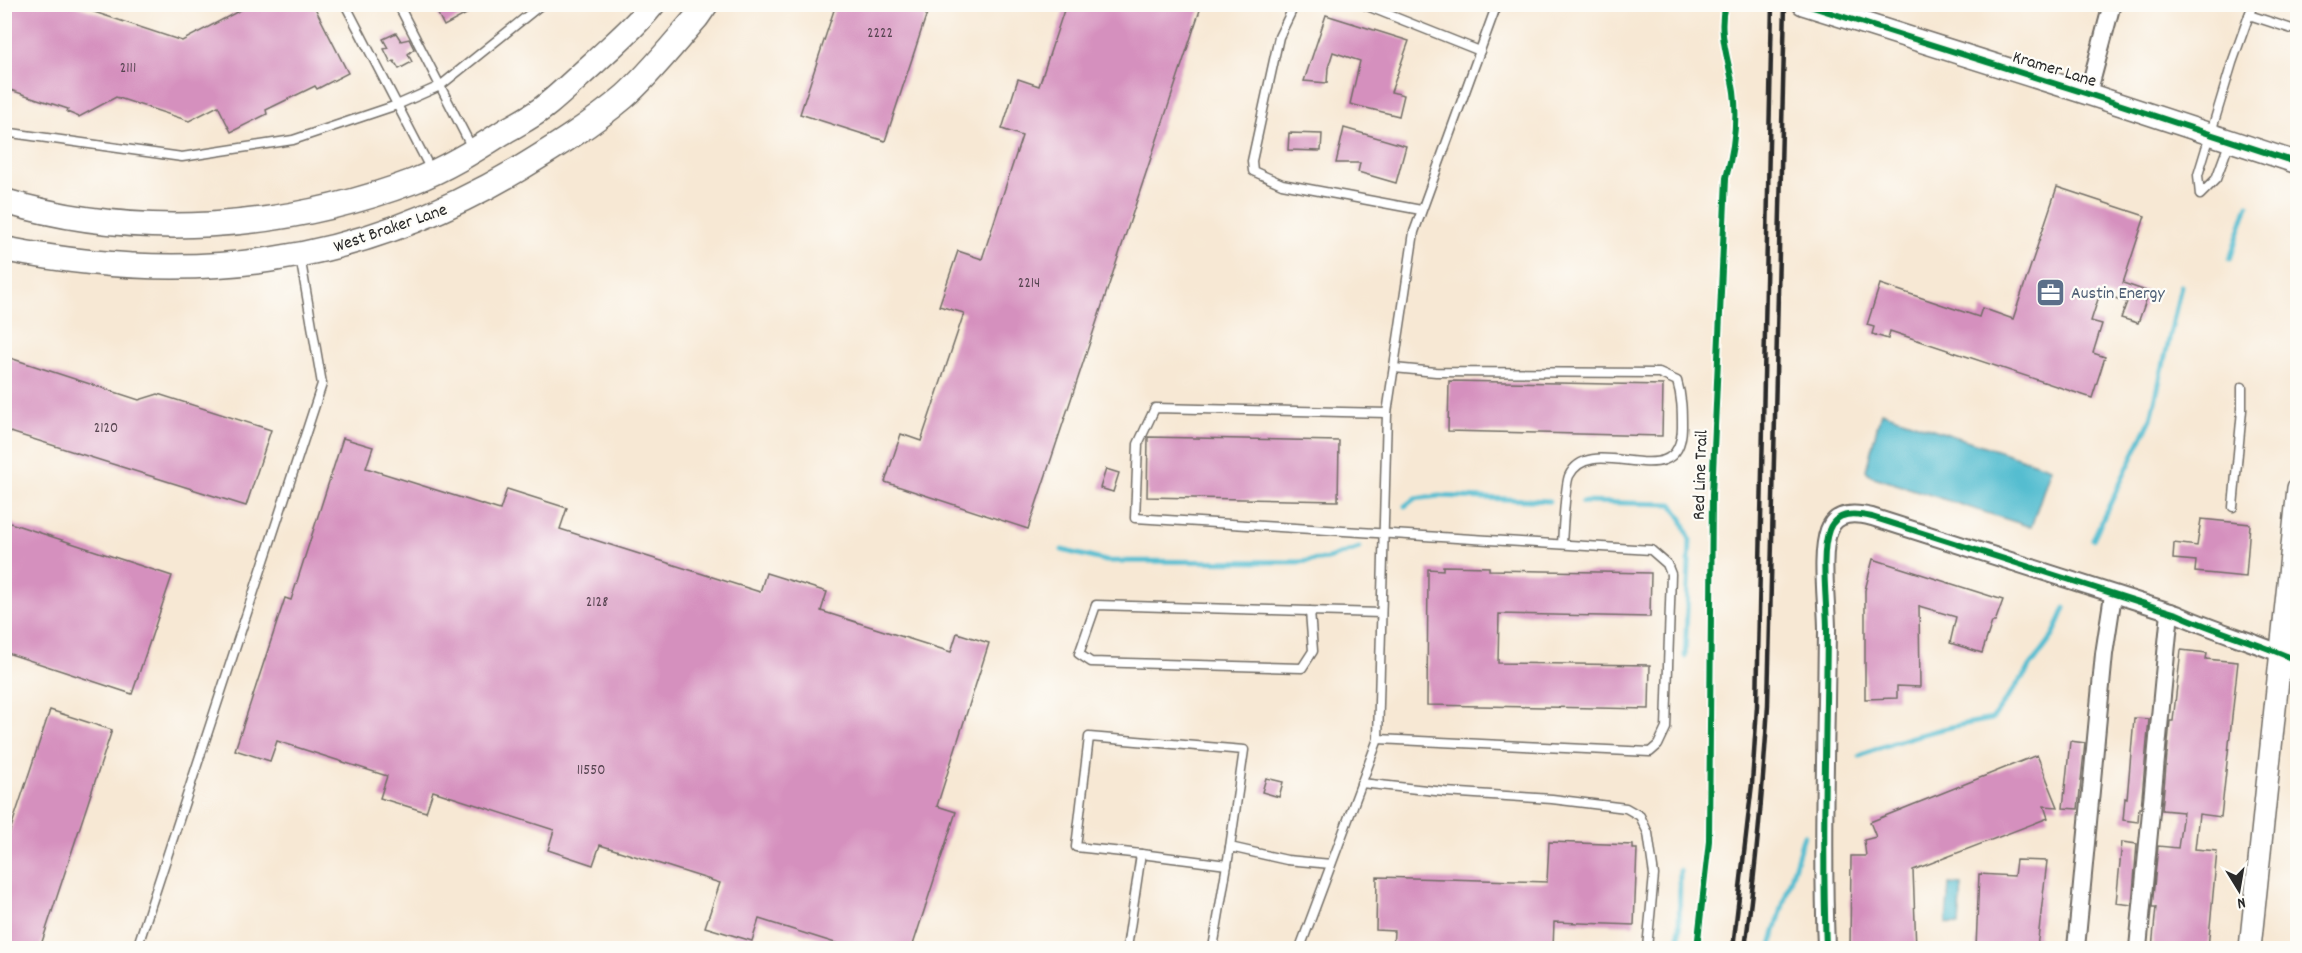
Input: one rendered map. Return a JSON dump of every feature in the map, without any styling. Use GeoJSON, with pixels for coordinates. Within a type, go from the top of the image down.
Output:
{"type":"FeatureCollection","features":[{"type":"Feature","properties":{"kind":"main road","name":"West Braker Lane"},"geometry":{"type":"LineString","coordinates":[[4,201],[93,222],[183,225],[257,221],[310,212],[345,203],[415,181],[474,151],[547,105],[638,23],[653,4]]}},
{"type":"Feature","properties":{"kind":"main road","name":"West Braker Lane"},"geometry":{"type":"LineString","coordinates":[[4,249],[58,260],[120,266],[180,268],[249,264],[358,241],[454,206],[560,144],[624,96],[698,17],[706,4]]}},
{"type":"Feature","properties":{"kind":"main road"},"geometry":{"type":"LineString","coordinates":[[474,151],[494,184]]}},
{"type":"Feature","properties":{"kind":"main road"},"geometry":{"type":"LineString","coordinates":[[432,172],[454,206]]}},
{"type":"Feature","properties":{"kind":"street","name":"Kramer Lane"},"geometry":{"type":"LineString","coordinates":[[1803,4],[1835,10],[2298,163]]}},
{"type":"Feature","properties":{"kind":"street"},"geometry":{"type":"LineString","coordinates":[[2088,94],[2112,4]]}},
{"type":"Feature","properties":{"kind":"street"},"geometry":{"type":"LineString","coordinates":[[2250,948],[2290,657],[2298,488]]}},
{"type":"Feature","properties":{"kind":"street"},"geometry":{"type":"LineString","coordinates":[[1826,948],[1827,613],[1825,550],[1830,529],[1836,519],[1853,514],[1872,517],[2170,612],[2290,657]]}},
{"type":"Feature","properties":{"kind":"street"},"geometry":{"type":"LineString","coordinates":[[2076,948],[2104,654],[2113,595]]}},
{"type":"Feature","properties":{"kind":"street"},"geometry":{"type":"LineString","coordinates":[[2138,948],[2170,612]]}},
{"type":"Feature","properties":{"kind":"lane"},"geometry":{"type":"LineString","coordinates":[[345,4],[432,172]]}},
{"type":"Feature","properties":{"kind":"lane"},"geometry":{"type":"LineString","coordinates":[[398,4],[474,151]]}},
{"type":"Feature","properties":{"kind":"lane"},"geometry":{"type":"LineString","coordinates":[[4,132],[182,157],[293,140],[397,105],[441,86],[542,4]]}},
{"type":"Feature","properties":{"kind":"lane"},"geometry":{"type":"LineString","coordinates":[[1295,4],[1279,37],[1252,161],[1253,171],[1282,184],[1421,210]]}},
{"type":"Feature","properties":{"kind":"lane"},"geometry":{"type":"LineString","coordinates":[[1362,4],[1480,51]]}},
{"type":"Feature","properties":{"kind":"lane"},"geometry":{"type":"LineString","coordinates":[[1300,948],[1378,739],[1387,413],[1413,232],[1497,4]]}},
{"type":"Feature","properties":{"kind":"lane"},"geometry":{"type":"LineString","coordinates":[[2221,137],[2198,175],[2200,195],[2216,179],[2232,63],[2253,4]]}},
{"type":"Feature","properties":{"kind":"lane"},"geometry":{"type":"LineString","coordinates":[[2249,15],[2298,31]]}},
{"type":"Feature","properties":{"kind":"lane"},"geometry":{"type":"LineString","coordinates":[[137,948],[322,384],[300,255]]}},
{"type":"Feature","properties":{"kind":"lane"},"geometry":{"type":"LineString","coordinates":[[1394,368],[1436,372],[1659,373],[1677,381],[1682,397],[1682,440],[1675,455],[1664,462],[1596,459],[1580,463],[1569,476],[1562,544]]}},
{"type":"Feature","properties":{"kind":"lane"},"geometry":{"type":"LineString","coordinates":[[2233,507],[2242,387]]}},
{"type":"Feature","properties":{"kind":"lane"},"geometry":{"type":"LineString","coordinates":[[1378,739],[1650,752],[1658,745],[1666,728],[1671,574],[1667,564],[1651,550],[1135,518],[1138,444],[1155,408],[1387,413]]}},
{"type":"Feature","properties":{"kind":"lane"},"geometry":{"type":"LineString","coordinates":[[1310,611],[1313,651],[1302,668],[1091,662],[1079,654],[1095,605],[1310,611],[1381,613]]}},
{"type":"Feature","properties":{"kind":"lane"},"geometry":{"type":"LineString","coordinates":[[1213,948],[1230,848],[1244,750],[1089,737],[1076,847],[1227,864]]}},
{"type":"Feature","properties":{"kind":"lane"},"geometry":{"type":"LineString","coordinates":[[1360,783],[1445,792],[1552,799],[1626,808],[1640,816],[1648,833],[1654,875],[1647,948]]}},
{"type":"Feature","properties":{"kind":"lane"},"geometry":{"type":"LineString","coordinates":[[1230,848],[1287,860],[1331,864]]}},
{"type":"Feature","properties":{"kind":"lane"},"geometry":{"type":"LineString","coordinates":[[1127,948],[1141,854]]}},
{"type":"Feature","properties":{"kind":"water"},"geometry":{"type":"Polygon","coordinates":[[[1881,412],[2051,468],[2031,527],[1871,476],[1866,470],[1881,412]]]}},
{"type":"Feature","properties":{"kind":"water"},"geometry":{"type":"Polygon","coordinates":[[[1949,884],[1962,885],[1959,925],[1946,923],[1949,884]]]}},
{"type":"Feature","properties":{"kind":"building"},"geometry":{"type":"Polygon","coordinates":[[[4,4],[70,4],[182,41],[252,4],[313,4],[348,73],[317,89],[315,86],[266,110],[267,114],[231,132],[218,106],[189,121],[116,97],[79,117],[67,112],[68,109],[4,88],[4,4]]]}},
{"type":"Feature","properties":{"kind":"building"},"geometry":{"type":"Polygon","coordinates":[[[433,4],[485,4],[444,26],[433,4]]]}},
{"type":"Feature","properties":{"kind":"building"},"geometry":{"type":"Polygon","coordinates":[[[836,4],[930,4],[885,141],[800,114],[836,4]]]}},
{"type":"Feature","properties":{"kind":"building"},"geometry":{"type":"Polygon","coordinates":[[[1066,4],[1202,4],[1028,529],[885,482],[901,434],[921,441],[964,313],[939,306],[958,251],[982,259],[1022,136],[1002,129],[1018,79],[1039,86],[1066,4]]]}},
{"type":"Feature","properties":{"kind":"building"},"geometry":{"type":"Polygon","coordinates":[[[1326,15],[1409,41],[1391,92],[1404,95],[1399,116],[1350,104],[1360,61],[1333,52],[1328,68],[1327,83],[1304,81],[1326,15]]]}},
{"type":"Feature","properties":{"kind":"building"},"geometry":{"type":"Polygon","coordinates":[[[396,33],[401,41],[409,39],[414,49],[408,54],[412,62],[399,69],[394,61],[391,63],[384,49],[388,48],[383,39],[396,33]]]}},
{"type":"Feature","properties":{"kind":"building"},"geometry":{"type":"Polygon","coordinates":[[[1344,128],[1406,146],[1396,183],[1358,172],[1360,163],[1336,163],[1344,128]]]}},
{"type":"Feature","properties":{"kind":"building"},"geometry":{"type":"Polygon","coordinates":[[[1289,133],[1322,134],[1321,151],[1288,150],[1289,133]]]}},
{"type":"Feature","properties":{"kind":"building","name":"Austin Energy"},"geometry":{"type":"Polygon","coordinates":[[[2057,187],[2145,216],[2123,283],[2149,292],[2138,323],[2121,318],[2127,302],[2100,293],[2091,321],[2102,324],[2093,353],[2105,357],[2092,398],[1890,331],[1888,339],[1872,334],[1874,327],[1867,325],[1880,284],[1979,317],[1982,308],[2013,319],[2057,187]]]}},
{"type":"Feature","properties":{"kind":"building"},"geometry":{"type":"Polygon","coordinates":[[[4,356],[139,400],[158,394],[271,430],[246,506],[4,430],[4,356]]]}},
{"type":"Feature","properties":{"kind":"building"},"geometry":{"type":"Polygon","coordinates":[[[1449,381],[1663,385],[1662,436],[1448,431],[1449,381]]]}},
{"type":"Feature","properties":{"kind":"building"},"geometry":{"type":"Polygon","coordinates":[[[1148,437],[1339,441],[1338,501],[1147,497],[1148,437]]]}},
{"type":"Feature","properties":{"kind":"building"},"geometry":{"type":"Polygon","coordinates":[[[343,438],[373,447],[366,468],[500,510],[507,489],[567,508],[560,529],[760,592],[766,573],[827,592],[821,611],[951,652],[957,633],[989,643],[937,806],[956,812],[912,948],[851,948],[759,919],[752,941],[705,927],[720,883],[600,845],[593,865],[548,850],[554,830],[433,791],[426,812],[380,798],[387,776],[277,741],[270,761],[235,750],[285,598],[291,600],[343,438]]]}},
{"type":"Feature","properties":{"kind":"building"},"geometry":{"type":"Polygon","coordinates":[[[1106,469],[1119,473],[1113,492],[1100,488],[1106,469]]]}},
{"type":"Feature","properties":{"kind":"building"},"geometry":{"type":"Polygon","coordinates":[[[2201,519],[2250,524],[2246,577],[2195,572],[2196,561],[2173,559],[2174,543],[2197,546],[2201,519]]]}},
{"type":"Feature","properties":{"kind":"building"},"geometry":{"type":"Polygon","coordinates":[[[4,521],[172,576],[132,694],[4,652],[4,521]]]}},
{"type":"Feature","properties":{"kind":"building"},"geometry":{"type":"Polygon","coordinates":[[[1873,559],[2003,600],[1995,622],[1992,622],[1982,653],[1950,643],[1956,617],[1919,606],[1920,687],[1897,686],[1897,698],[1865,699],[1865,590],[1873,559]]]}},
{"type":"Feature","properties":{"kind":"building"},"geometry":{"type":"Polygon","coordinates":[[[1443,566],[1489,567],[1489,570],[1651,573],[1650,617],[1499,614],[1498,663],[1650,665],[1649,709],[1427,705],[1428,569],[1443,570],[1443,566]]]}},
{"type":"Feature","properties":{"kind":"building"},"geometry":{"type":"Polygon","coordinates":[[[2181,650],[2207,653],[2206,659],[2238,662],[2221,817],[2199,814],[2195,849],[2217,851],[2208,948],[2152,948],[2156,907],[2152,907],[2158,846],[2178,848],[2183,812],[2162,810],[2170,721],[2173,721],[2181,650]]]}},
{"type":"Feature","properties":{"kind":"building"},"geometry":{"type":"Polygon","coordinates":[[[50,710],[112,730],[40,948],[4,948],[4,849],[50,710]]]}},
{"type":"Feature","properties":{"kind":"building"},"geometry":{"type":"Polygon","coordinates":[[[2134,718],[2149,719],[2138,822],[2123,820],[2134,718]]]}},
{"type":"Feature","properties":{"kind":"building"},"geometry":{"type":"Polygon","coordinates":[[[2070,741],[2085,743],[2078,809],[2063,808],[2070,741]]]}},
{"type":"Feature","properties":{"kind":"building"},"geometry":{"type":"Polygon","coordinates":[[[2037,755],[2058,807],[2044,806],[2048,818],[1913,870],[1916,948],[1850,948],[1851,856],[1866,856],[1864,840],[1876,837],[1870,822],[2037,755]]]}},
{"type":"Feature","properties":{"kind":"building"},"geometry":{"type":"Polygon","coordinates":[[[1266,778],[1283,782],[1279,797],[1262,792],[1266,778]]]}},
{"type":"Feature","properties":{"kind":"building"},"geometry":{"type":"Polygon","coordinates":[[[1549,842],[1633,845],[1633,849],[1637,849],[1634,925],[1554,922],[1553,948],[1393,948],[1394,931],[1376,930],[1377,877],[1547,882],[1549,842]]]}},
{"type":"Feature","properties":{"kind":"building"},"geometry":{"type":"Polygon","coordinates":[[[2122,842],[2137,844],[2132,905],[2116,903],[2122,842]]]}},
{"type":"Feature","properties":{"kind":"building"},"geometry":{"type":"Polygon","coordinates":[[[2016,860],[2047,861],[2037,948],[1976,948],[1979,874],[2014,876],[2016,860]]]}},
{"type":"Feature","properties":{"kind":"waterway"},"geometry":{"type":"LineString","coordinates":[[2230,259],[2248,205]]}},
{"type":"Feature","properties":{"kind":"waterway"},"geometry":{"type":"LineString","coordinates":[[2093,539],[2151,419],[2181,286]]}},
{"type":"Feature","properties":{"kind":"waterway"},"geometry":{"type":"LineString","coordinates":[[1405,506],[1414,499],[1439,496],[1549,501]]}},
{"type":"Feature","properties":{"kind":"waterway"},"geometry":{"type":"LineString","coordinates":[[1582,502],[1672,504],[1682,519],[1690,540],[1685,656]]}},
{"type":"Feature","properties":{"kind":"waterway"},"geometry":{"type":"LineString","coordinates":[[1062,550],[1106,561],[1299,562],[1328,559],[1359,548]]}},
{"type":"Feature","properties":{"kind":"waterway"},"geometry":{"type":"LineString","coordinates":[[1860,756],[1925,733],[1992,719],[2053,636],[2065,608]]}},
{"type":"Feature","properties":{"kind":"waterway"},"geometry":{"type":"LineString","coordinates":[[1770,948],[1804,835]]}},
{"type":"Feature","properties":{"kind":"waterway"},"geometry":{"type":"LineString","coordinates":[[1679,940],[1680,871]]}},
{"type":"Feature","properties":{"kind":"railway"},"geometry":{"type":"LineString","coordinates":[[1733,948],[1752,784],[1757,706],[1772,4]]}},
{"type":"Feature","properties":{"kind":"railway"},"geometry":{"type":"LineString","coordinates":[[1745,948],[1759,827],[1768,705],[1785,4]]}},
{"type":"Feature","properties":{"kind":"cycle path"},"geometry":{"type":"LineString","coordinates":[[1803,4],[2298,163]]}},
{"type":"Feature","properties":{"kind":"cycle path","name":"Red Line Trail"},"geometry":{"type":"LineString","coordinates":[[1697,948],[1709,841],[1712,495],[1726,178],[1735,125],[1734,92],[1722,26],[1725,5]]}},
{"type":"Feature","properties":{"kind":"cycle path"},"geometry":{"type":"LineString","coordinates":[[1826,948],[1824,829],[1827,630],[1824,565],[1826,540],[1836,519],[1853,514],[1872,517],[2177,614],[2298,661]]}},
{"type":"Feature","properties":{"kind":"place","name":"Austin Energy"},"geometry":{"type":"Point","coordinates":[2050,292]}}]}
